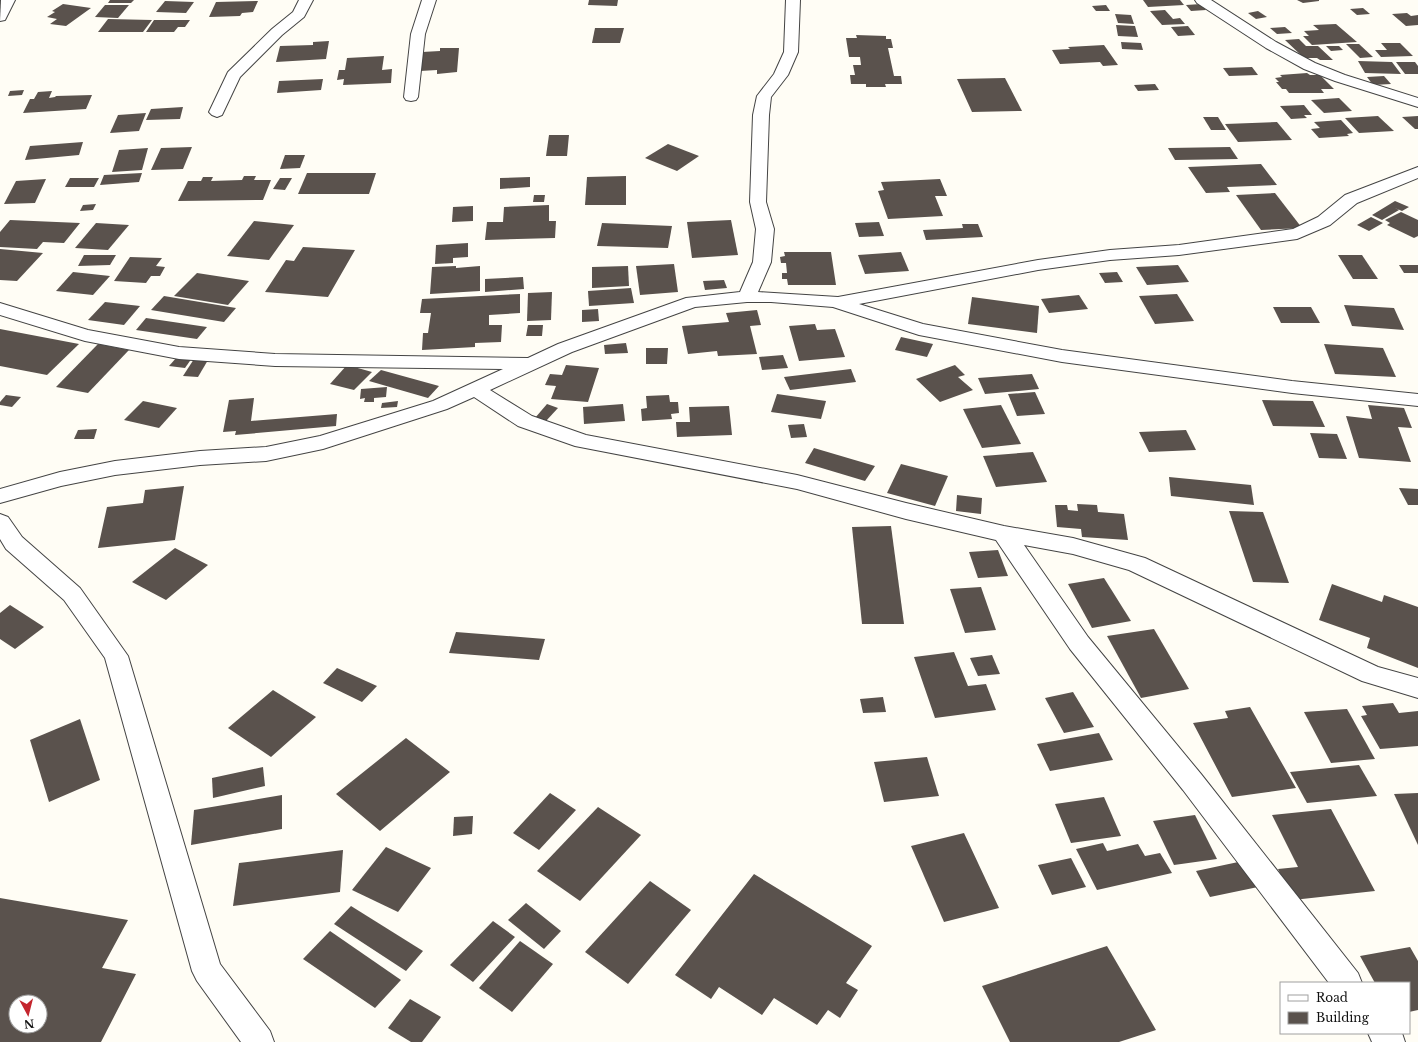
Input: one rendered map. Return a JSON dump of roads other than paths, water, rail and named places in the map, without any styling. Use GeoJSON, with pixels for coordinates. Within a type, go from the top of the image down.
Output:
{"type":"FeatureCollection","features":[{"type":"Feature","properties":{"kind":"street"},"geometry":{"type":"LineString","coordinates":[[0,17],[8,0]]}},
{"type":"Feature","properties":{"kind":"street"},"geometry":{"type":"LineString","coordinates":[[217,112],[233,75],[277,32],[299,14],[306,0]]}},
{"type":"Feature","properties":{"kind":"street"},"geometry":{"type":"LineString","coordinates":[[411,97],[418,34],[430,0]]}},
{"type":"Feature","properties":{"kind":"street"},"geometry":{"type":"LineString","coordinates":[[747,297],[762,262],[765,229],[758,202],[761,114],[764,96],[782,76],[792,52],[794,0]]}},
{"type":"Feature","properties":{"kind":"street"},"geometry":{"type":"LineString","coordinates":[[1202,0],[1271,45],[1296,59],[1346,79],[1418,103]]}},
{"type":"Feature","properties":{"kind":"street"},"geometry":{"type":"LineString","coordinates":[[838,302],[1038,265],[1110,255],[1180,250],[1297,234],[1324,221],[1352,199],[1418,172]]}},
{"type":"Feature","properties":{"kind":"street"},"geometry":{"type":"LineString","coordinates":[[0,496],[60,479],[115,468],[200,458],[266,454],[323,442],[440,406],[475,388],[565,348],[692,302],[747,297],[771,297],[838,302],[918,329],[1062,356],[1292,387],[1418,400]]}},
{"type":"Feature","properties":{"kind":"street"},"geometry":{"type":"LineString","coordinates":[[0,309],[85,335],[179,353],[275,360],[534,363]]}},
{"type":"Feature","properties":{"kind":"street"},"geometry":{"type":"LineString","coordinates":[[475,388],[525,421],[582,441],[797,482],[906,511],[1004,534],[1073,546],[1137,564],[1371,674],[1418,688]]}},
{"type":"Feature","properties":{"kind":"street"},"geometry":{"type":"LineString","coordinates":[[0,522],[14,543],[72,594],[116,656],[207,971],[259,1042]]}},
{"type":"Feature","properties":{"kind":"street"},"geometry":{"type":"LineString","coordinates":[[1004,534],[1079,643],[1192,782],[1346,982]]}}]}
